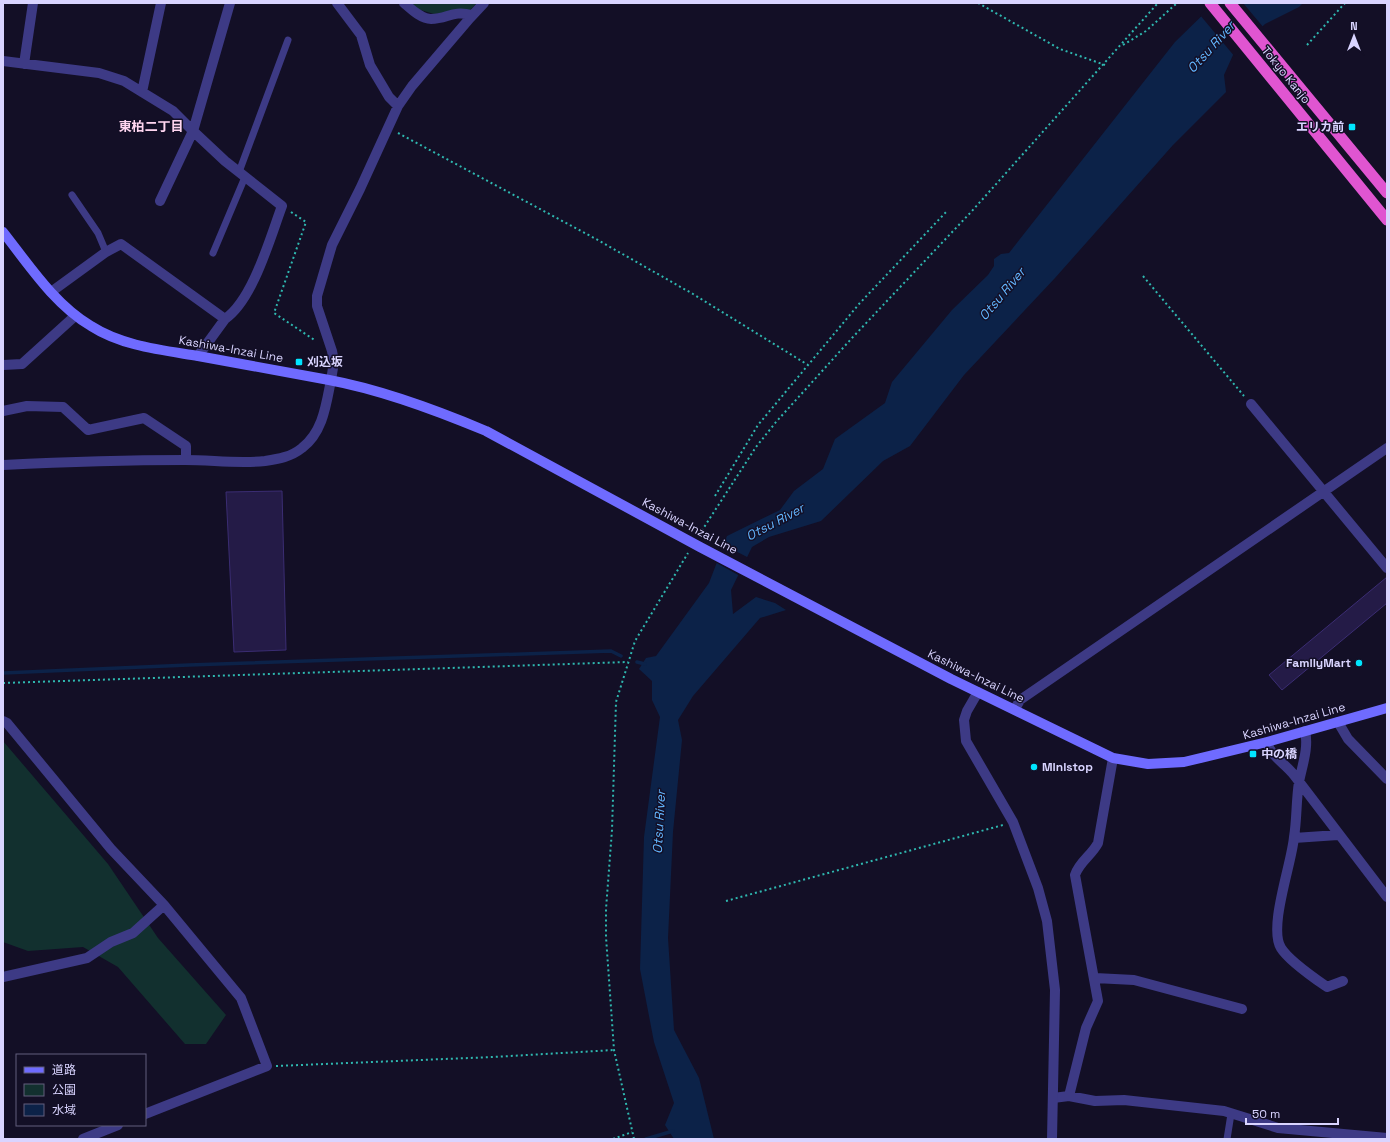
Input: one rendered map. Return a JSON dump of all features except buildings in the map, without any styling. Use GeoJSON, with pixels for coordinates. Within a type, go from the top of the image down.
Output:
{"type":"FeatureCollection","features":[{"type":"Feature","properties":{"kind":"highway","name":"Tokyo Kanjo"},"geometry":{"type":"LineString","coordinates":[[1210,3],[1387,220]]}},
{"type":"Feature","properties":{"kind":"highway","name":"Tokyo Kanjo"},"geometry":{"type":"LineString","coordinates":[[1230,3],[1387,193]]}},
{"type":"Feature","properties":{"kind":"main road","name":"Kashiwa-Inzai Line"},"geometry":{"type":"LineString","coordinates":[[3,232],[51,292],[75,316],[104,334],[144,346],[331,380],[403,400],[457,418],[486,431],[697,546],[978,692],[1015,709],[1083,745],[1113,758],[1148,764],[1184,762],[1267,742],[1387,708]]}},
{"type":"Feature","properties":{"kind":"street"},"geometry":{"type":"LineString","coordinates":[[24,64],[33,3]]}},
{"type":"Feature","properties":{"kind":"street"},"geometry":{"type":"LineString","coordinates":[[142,92],[161,3]]}},
{"type":"Feature","properties":{"kind":"street"},"geometry":{"type":"LineString","coordinates":[[160,201],[193,131],[230,3]]}},
{"type":"Feature","properties":{"kind":"street"},"geometry":{"type":"LineString","coordinates":[[338,3],[361,35],[370,64],[388,97],[398,106]]}},
{"type":"Feature","properties":{"kind":"street"},"geometry":{"type":"LineString","coordinates":[[404,3],[416,13],[430,19],[460,12],[472,15]]}},
{"type":"Feature","properties":{"kind":"street"},"geometry":{"type":"LineString","coordinates":[[3,465],[186,460],[263,461],[290,455],[302,448],[319,428],[325,411],[334,362],[332,351],[317,306],[316,296],[332,245],[398,106],[412,86],[472,15],[484,3]]}},
{"type":"Feature","properties":{"kind":"street"},"geometry":{"type":"LineString","coordinates":[[3,61],[99,73],[124,81],[173,111],[242,175],[282,206],[248,293],[231,315],[225,319],[198,356]]}},
{"type":"Feature","properties":{"kind":"street"},"geometry":{"type":"LineString","coordinates":[[51,292],[106,252],[121,244],[225,319]]}},
{"type":"Feature","properties":{"kind":"street"},"geometry":{"type":"LineString","coordinates":[[3,365],[22,364],[75,316]]}},
{"type":"Feature","properties":{"kind":"street"},"geometry":{"type":"LineString","coordinates":[[1251,404],[1387,568]]}},
{"type":"Feature","properties":{"kind":"street"},"geometry":{"type":"LineString","coordinates":[[3,411],[27,406],[63,406],[88,430],[144,418],[186,446],[186,460]]}},
{"type":"Feature","properties":{"kind":"street"},"geometry":{"type":"LineString","coordinates":[[1015,709],[1020,700],[1387,448]]}},
{"type":"Feature","properties":{"kind":"street"},"geometry":{"type":"LineString","coordinates":[[978,692],[967,711],[963,731],[966,741],[1013,822],[1038,888],[1047,921],[1051,944],[1055,990],[1052,1139]]}},
{"type":"Feature","properties":{"kind":"street"},"geometry":{"type":"LineString","coordinates":[[3,721],[7,723],[111,849],[164,904],[241,998],[267,1066],[146,1114]]}},
{"type":"Feature","properties":{"kind":"street"},"geometry":{"type":"LineString","coordinates":[[1338,722],[1348,739],[1387,779]]}},
{"type":"Feature","properties":{"kind":"street"},"geometry":{"type":"LineString","coordinates":[[1305,731],[1307,741],[1299,783],[1294,838],[1278,915],[1278,941],[1281,949],[1304,970],[1327,987],[1343,981]]}},
{"type":"Feature","properties":{"kind":"street"},"geometry":{"type":"LineString","coordinates":[[1267,742],[1269,751],[1290,770],[1338,835],[1387,897]]}},
{"type":"Feature","properties":{"kind":"street"},"geometry":{"type":"LineString","coordinates":[[1069,1096],[1086,1028],[1098,1001],[1075,875],[1077,869],[1095,850],[1098,843],[1113,758]]}},
{"type":"Feature","properties":{"kind":"street"},"geometry":{"type":"LineString","coordinates":[[1294,838],[1338,835]]}},
{"type":"Feature","properties":{"kind":"street"},"geometry":{"type":"LineString","coordinates":[[3,978],[87,958],[111,942],[133,933],[164,904]]}},
{"type":"Feature","properties":{"kind":"street"},"geometry":{"type":"LineString","coordinates":[[1095,978],[1134,980],[1242,1009]]}},
{"type":"Feature","properties":{"kind":"street"},"geometry":{"type":"LineString","coordinates":[[1053,1098],[1069,1096],[1095,1101],[1124,1100],[1224,1111],[1278,1128],[1387,1138]]}},
{"type":"Feature","properties":{"kind":"street"},"geometry":{"type":"LineString","coordinates":[[83,1139],[116,1126]]}},
{"type":"Feature","properties":{"kind":"lane"},"geometry":{"type":"LineString","coordinates":[[213,252],[242,175],[288,40]]}},
{"type":"Feature","properties":{"kind":"lane"},"geometry":{"type":"LineString","coordinates":[[72,195],[98,233],[106,252]]}},
{"type":"Feature","properties":{"kind":"lane"},"geometry":{"type":"LineString","coordinates":[[1227,1139],[1231,1114]]}},
{"type":"Feature","properties":{"kind":"path"},"geometry":{"type":"LineString","coordinates":[[978,3],[1060,49],[1105,65]]}},
{"type":"Feature","properties":{"kind":"path"},"geometry":{"type":"LineString","coordinates":[[634,1139],[614,1050],[609,1000],[606,909],[612,830],[616,702],[635,641],[697,546],[706,521],[756,447],[776,422],[861,328],[972,211],[1105,65],[1158,3]]}},
{"type":"Feature","properties":{"kind":"path"},"geometry":{"type":"LineString","coordinates":[[1122,45],[1131,42],[1177,3]]}},
{"type":"Feature","properties":{"kind":"path"},"geometry":{"type":"LineString","coordinates":[[1307,45],[1345,3]]}},
{"type":"Feature","properties":{"kind":"path"},"geometry":{"type":"LineString","coordinates":[[388,128],[596,239],[693,294],[808,365]]}},
{"type":"Feature","properties":{"kind":"path"},"geometry":{"type":"LineString","coordinates":[[282,206],[306,222],[274,313],[332,351]]}},
{"type":"Feature","properties":{"kind":"path"},"geometry":{"type":"LineString","coordinates":[[715,496],[758,425],[859,304],[947,211]]}},
{"type":"Feature","properties":{"kind":"path"},"geometry":{"type":"LineString","coordinates":[[1143,276],[1251,404]]}},
{"type":"Feature","properties":{"kind":"path"},"geometry":{"type":"LineString","coordinates":[[3,684],[628,662]]}},
{"type":"Feature","properties":{"kind":"path"},"geometry":{"type":"LineString","coordinates":[[726,901],[1013,822]]}},
{"type":"Feature","properties":{"kind":"path"},"geometry":{"type":"LineString","coordinates":[[267,1066],[493,1057],[614,1050]]}},
{"type":"Feature","properties":{"kind":"path"},"geometry":{"type":"LineString","coordinates":[[613,1139],[632,1132]]}},
{"type":"Feature","properties":{"kind":"green space"},"geometry":{"type":"Polygon","coordinates":[[[398,3],[477,3],[470,10],[434,14],[398,3]]]}},
{"type":"Feature","properties":{"kind":"green space"},"geometry":{"type":"Polygon","coordinates":[[[3,741],[108,864],[158,938],[226,1015],[206,1044],[185,1044],[118,967],[83,947],[28,951],[3,942],[3,741]]]}},
{"type":"Feature","properties":{"kind":"water","name":"Otsu River"},"geometry":{"type":"Polygon","coordinates":[[[1215,3],[1303,3],[1299,7],[1265,24],[1233,55],[1224,75],[1226,92],[1173,145],[1055,278],[964,375],[910,446],[883,461],[821,521],[769,537],[752,547],[731,590],[733,614],[756,597],[775,603],[786,610],[760,618],[693,696],[678,720],[682,740],[673,832],[668,938],[674,1030],[699,1078],[714,1139],[674,1139],[665,1125],[674,1103],[654,1042],[640,969],[644,837],[660,717],[652,700],[652,681],[639,669],[646,658],[656,656],[709,583],[727,536],[780,510],[794,491],[823,469],[835,439],[885,403],[892,382],[952,310],[988,275],[994,266],[994,259],[1001,254],[1009,253],[1175,42],[1215,3]]]}},
{"type":"Feature","properties":{"kind":"pier"},"geometry":{"type":"Polygon","coordinates":[[[1212,3],[1243,3],[1264,28],[1235,57],[1200,15],[1212,3]]]}},
{"type":"Feature","properties":{"kind":"pier"},"geometry":{"type":"Polygon","coordinates":[[[722,544],[749,558],[740,576],[715,562],[722,544]]]}},
{"type":"Feature","properties":{"kind":"waterway"},"geometry":{"type":"LineString","coordinates":[[3,673],[189,665],[611,651],[621,656]]}},
{"type":"Feature","properties":{"kind":"waterway"},"geometry":{"type":"LineString","coordinates":[[637,662],[645,664]]}},
{"type":"Feature","properties":{"kind":"waterway"},"geometry":{"type":"LineString","coordinates":[[646,1139],[673,1131]]}},
{"type":"Feature","properties":{"kind":"place","name":"エリカ前"},"geometry":{"type":"Point","coordinates":[1352,127]}},
{"type":"Feature","properties":{"kind":"place","name":"刈込坂"},"geometry":{"type":"Point","coordinates":[299,362]}},
{"type":"Feature","properties":{"kind":"place","name":"FamilyMart"},"geometry":{"type":"Point","coordinates":[1359,663]}},
{"type":"Feature","properties":{"kind":"place","name":"中の橋"},"geometry":{"type":"Point","coordinates":[1253,754]}},
{"type":"Feature","properties":{"kind":"place","name":"Ministop"},"geometry":{"type":"Point","coordinates":[1034,767]}},
{"type":"Feature","properties":{"kind":"district","name":"東柏二丁目"},"geometry":{"type":"Point","coordinates":[151,126]}}]}
